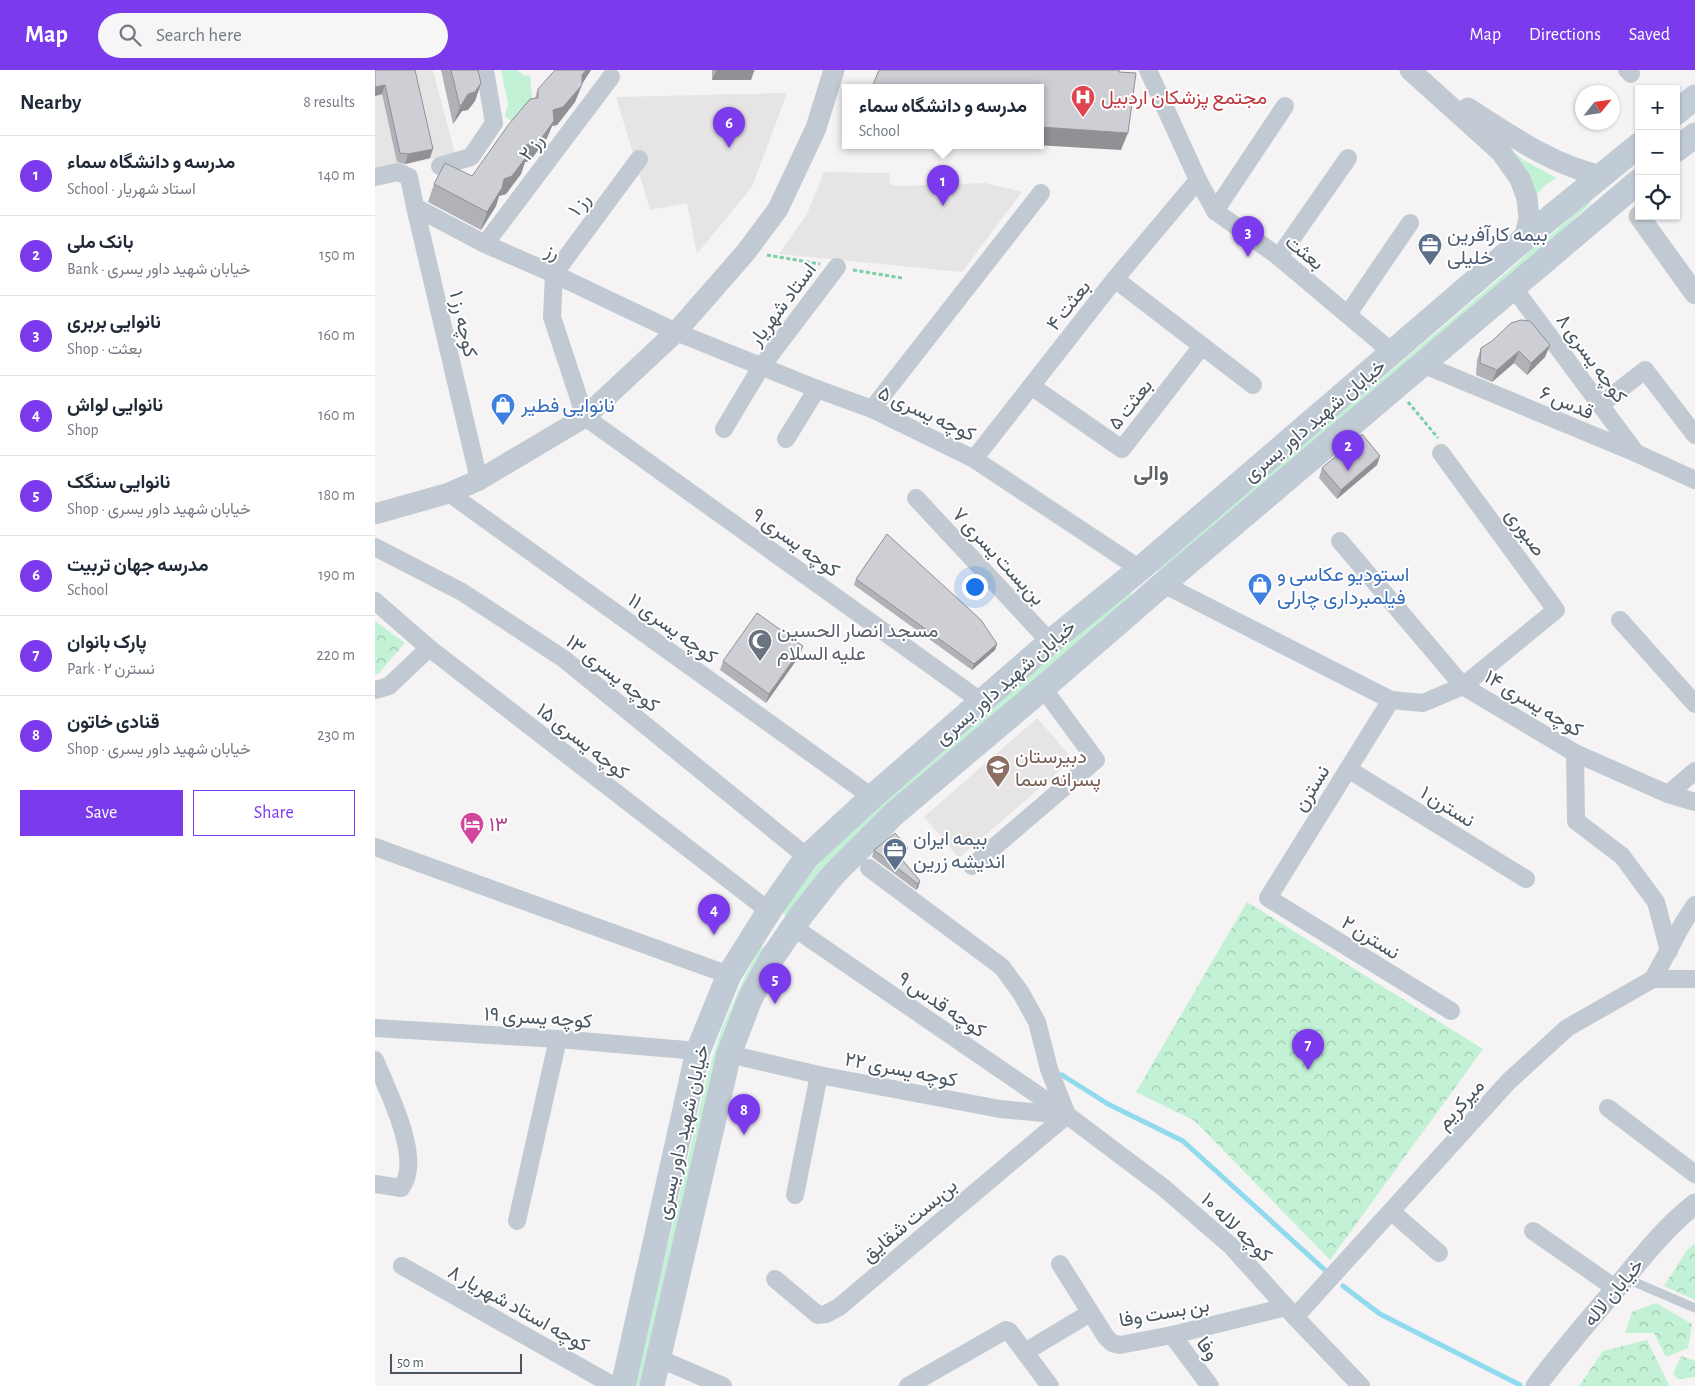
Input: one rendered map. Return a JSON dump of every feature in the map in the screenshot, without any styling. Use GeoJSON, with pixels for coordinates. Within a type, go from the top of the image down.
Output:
{"type":"FeatureCollection","features":[{"type":"Feature","properties":{"kind":"main road"},"geometry":{"type":"LineString","coordinates":[[1680,110],[1695,97]]}},
{"type":"Feature","properties":{"kind":"main road"},"geometry":{"type":"LineString","coordinates":[[1680,147],[1695,135]]}},
{"type":"Feature","properties":{"kind":"main road","name":"خیابان شهید داور یسری"},"geometry":{"type":"LineString","coordinates":[[623,1386],[698,1051],[729,976],[769,911],[807,857],[872,797],[1050,642],[1140,569],[1524,239],[1635,147]]}},
{"type":"Feature","properties":{"kind":"main road"},"geometry":{"type":"LineString","coordinates":[[1602,176],[1631,187]]}},
{"type":"Feature","properties":{"kind":"main road","name":"خیابان شهید داور یسری"},"geometry":{"type":"LineString","coordinates":[[651,1386],[729,1054],[750,999],[772,958],[833,875],[888,820],[1631,187]]}},
{"type":"Feature","properties":{"kind":"main road"},"geometry":{"type":"LineString","coordinates":[[1140,569],[1163,584]]}},
{"type":"Feature","properties":{"kind":"main road"},"geometry":{"type":"LineString","coordinates":[[769,911],[793,927]]}},
{"type":"Feature","properties":{"kind":"street"},"geometry":{"type":"LineString","coordinates":[[440,166],[471,157],[494,123],[485,70]]}},
{"type":"Feature","properties":{"kind":"street"},"geometry":{"type":"LineString","coordinates":[[375,514],[449,493],[479,480],[585,417],[676,332],[746,252],[778,209],[816,128],[834,70]]}},
{"type":"Feature","properties":{"kind":"street","name":"بعثت"},"geometry":{"type":"LineString","coordinates":[[1148,70],[1198,180],[1215,211],[1279,257],[1393,353]]}},
{"type":"Feature","properties":{"kind":"street"},"geometry":{"type":"LineString","coordinates":[[1414,74],[1522,143],[1579,171],[1602,176]]}},
{"type":"Feature","properties":{"kind":"street"},"geometry":{"type":"LineString","coordinates":[[1414,74],[1501,152],[1520,179],[1527,198],[1529,219],[1524,239]]}},
{"type":"Feature","properties":{"kind":"street","name":"رز ۲"},"geometry":{"type":"LineString","coordinates":[[485,244],[611,77]]}},
{"type":"Feature","properties":{"kind":"street"},"geometry":{"type":"LineString","coordinates":[[1215,211],[1285,106]]}},
{"type":"Feature","properties":{"kind":"street"},"geometry":{"type":"LineString","coordinates":[[1279,257],[1348,158]]}},
{"type":"Feature","properties":{"kind":"street","name":"رز ۱"},"geometry":{"type":"LineString","coordinates":[[554,274],[639,159]]}},
{"type":"Feature","properties":{"kind":"street","name":"کوچه رز ۱"},"geometry":{"type":"LineString","coordinates":[[375,177],[398,172],[409,177],[479,480]]}},
{"type":"Feature","properties":{"kind":"street","name":"بعثت ۴"},"geometry":{"type":"LineString","coordinates":[[974,459],[1115,279],[1198,180]]}},
{"type":"Feature","properties":{"kind":"street"},"geometry":{"type":"LineString","coordinates":[[1631,187],[1635,202]]}},
{"type":"Feature","properties":{"kind":"street"},"geometry":{"type":"LineString","coordinates":[[872,409],[1041,193]]}},
{"type":"Feature","properties":{"kind":"street","name":"رز"},"geometry":{"type":"LineString","coordinates":[[415,207],[485,244],[554,274],[676,332]]}},
{"type":"Feature","properties":{"kind":"street"},"geometry":{"type":"LineString","coordinates":[[1642,220],[1695,294]]}},
{"type":"Feature","properties":{"kind":"street"},"geometry":{"type":"LineString","coordinates":[[1347,314],[1410,223]]}},
{"type":"Feature","properties":{"kind":"street","name":"استاد شهریار"},"geometry":{"type":"LineString","coordinates":[[724,429],[761,367],[837,267]]}},
{"type":"Feature","properties":{"kind":"street"},"geometry":{"type":"LineString","coordinates":[[554,274],[551,317],[585,417]]}},
{"type":"Feature","properties":{"kind":"street"},"geometry":{"type":"LineString","coordinates":[[1115,279],[1253,385]]}},
{"type":"Feature","properties":{"kind":"street","name":"کوچه یسری ۸"},"geometry":{"type":"LineString","coordinates":[[1513,287],[1636,453]]}},
{"type":"Feature","properties":{"kind":"street","name":"کوچه یسری ۵"},"geometry":{"type":"LineString","coordinates":[[676,332],[872,409],[974,459],[1140,569]]}},
{"type":"Feature","properties":{"kind":"street","name":"بعثت ۵"},"geometry":{"type":"LineString","coordinates":[[1031,386],[1122,450],[1202,346]]}},
{"type":"Feature","properties":{"kind":"street","name":"قدس ۶"},"geometry":{"type":"LineString","coordinates":[[1422,364],[1636,453],[1691,473]]}},
{"type":"Feature","properties":{"kind":"street"},"geometry":{"type":"LineString","coordinates":[[1600,405],[1645,370],[1695,435]]}},
{"type":"Feature","properties":{"kind":"street"},"geometry":{"type":"LineString","coordinates":[[786,439],[817,389]]}},
{"type":"Feature","properties":{"kind":"street","name":"کوچه یسری ۹"},"geometry":{"type":"LineString","coordinates":[[585,417],[982,702]]}},
{"type":"Feature","properties":{"kind":"street","name":"صبوری"},"geometry":{"type":"LineString","coordinates":[[1441,453],[1556,610],[1463,686]]}},
{"type":"Feature","properties":{"kind":"street","name":"کوچه یسری ۱۱"},"geometry":{"type":"LineString","coordinates":[[449,493],[872,797]]}},
{"type":"Feature","properties":{"kind":"street","name":"بن‌بست یسری ۷"},"geometry":{"type":"LineString","coordinates":[[916,498],[1050,642]]}},
{"type":"Feature","properties":{"kind":"street"},"geometry":{"type":"LineString","coordinates":[[1340,541],[1463,686]]}},
{"type":"Feature","properties":{"kind":"street","name":"کوچه یسری ۱۳"},"geometry":{"type":"LineString","coordinates":[[375,547],[462,592],[563,659],[807,857]]}},
{"type":"Feature","properties":{"kind":"street","name":"کوچه یسری ۱۴"},"geometry":{"type":"LineString","coordinates":[[1163,584],[1391,700],[1423,703],[1463,686],[1575,753],[1668,794],[1695,802]]}},
{"type":"Feature","properties":{"kind":"street","name":"کوچه یسری ۱۵"},"geometry":{"type":"LineString","coordinates":[[375,601],[429,648],[769,911]]}},
{"type":"Feature","properties":{"kind":"street"},"geometry":{"type":"LineString","coordinates":[[1620,620],[1695,704]]}},
{"type":"Feature","properties":{"kind":"street"},"geometry":{"type":"LineString","coordinates":[[375,690],[389,686],[429,648]]}},
{"type":"Feature","properties":{"kind":"street"},"geometry":{"type":"LineString","coordinates":[[972,866],[1096,760],[1043,688]]}},
{"type":"Feature","properties":{"kind":"street","name":"نسترن"},"geometry":{"type":"LineString","coordinates":[[1268,898],[1391,700]]}},
{"type":"Feature","properties":{"kind":"street"},"geometry":{"type":"LineString","coordinates":[[1575,753],[1576,821],[1622,856],[1656,902],[1669,951]]}},
{"type":"Feature","properties":{"kind":"street","name":"نسترن ۱"},"geometry":{"type":"LineString","coordinates":[[1348,769],[1526,879]]}},
{"type":"Feature","properties":{"kind":"street"},"geometry":{"type":"LineString","coordinates":[[1668,794],[1695,772]]}},
{"type":"Feature","properties":{"kind":"street"},"geometry":{"type":"LineString","coordinates":[[375,847],[729,976]]}},
{"type":"Feature","properties":{"kind":"street"},"geometry":{"type":"LineString","coordinates":[[869,868],[1002,967],[1021,992],[1037,1022],[1049,1069],[1067,1116]]}},
{"type":"Feature","properties":{"kind":"street","name":"نسترن ۲"},"geometry":{"type":"LineString","coordinates":[[1268,898],[1451,1011]]}},
{"type":"Feature","properties":{"kind":"street"},"geometry":{"type":"LineString","coordinates":[[1653,979],[1695,904]]}},
{"type":"Feature","properties":{"kind":"street","name":"کوچه قدس ۹"},"geometry":{"type":"LineString","coordinates":[[793,927],[1067,1116]]}},
{"type":"Feature","properties":{"kind":"street","name":"میرکریم"},"geometry":{"type":"LineString","coordinates":[[1290,1312],[1392,1212],[1508,1082],[1567,1028],[1653,979],[1695,979]]}},
{"type":"Feature","properties":{"kind":"street","name":"کوچه یسری ۱۹"},"geometry":{"type":"LineString","coordinates":[[375,1028],[558,1038],[698,1051]]}},
{"type":"Feature","properties":{"kind":"street"},"geometry":{"type":"LineString","coordinates":[[517,1221],[558,1038]]}},
{"type":"Feature","properties":{"kind":"street","name":"کوچه یسری ۲۲"},"geometry":{"type":"LineString","coordinates":[[729,1054],[819,1075],[1000,1109],[1067,1116]]}},
{"type":"Feature","properties":{"kind":"street"},"geometry":{"type":"LineString","coordinates":[[375,1060],[406,1137],[409,1156],[407,1180],[401,1188],[375,1184]]}},
{"type":"Feature","properties":{"kind":"street"},"geometry":{"type":"LineString","coordinates":[[795,1195],[819,1075]]}},
{"type":"Feature","properties":{"kind":"street"},"geometry":{"type":"LineString","coordinates":[[1608,1108],[1695,1174]]}},
{"type":"Feature","properties":{"kind":"street","name":"بن‌بست شقایق"},"geometry":{"type":"LineString","coordinates":[[775,1279],[818,1315],[833,1311],[1067,1116]]}},
{"type":"Feature","properties":{"kind":"street","name":"کوچه لاله ۱۰"},"geometry":{"type":"LineString","coordinates":[[1067,1116],[1164,1188],[1223,1240],[1361,1386]]}},
{"type":"Feature","properties":{"kind":"street","name":"خیابان لاله"},"geometry":{"type":"LineString","coordinates":[[1536,1386],[1620,1283],[1680,1216],[1695,1204]]}},
{"type":"Feature","properties":{"kind":"street"},"geometry":{"type":"LineString","coordinates":[[1392,1212],[1439,1253]]}},
{"type":"Feature","properties":{"kind":"street"},"geometry":{"type":"LineString","coordinates":[[1533,1231],[1620,1283]]}},
{"type":"Feature","properties":{"kind":"street","name":"بن بست وفا"},"geometry":{"type":"LineString","coordinates":[[1061,1264],[1106,1337],[1120,1345],[1290,1312]]}},
{"type":"Feature","properties":{"kind":"street","name":"کوچه استاد شهریار ۸"},"geometry":{"type":"LineString","coordinates":[[402,1266],[615,1386]]}},
{"type":"Feature","properties":{"kind":"street"},"geometry":{"type":"LineString","coordinates":[[1025,1352],[1090,1313]]}},
{"type":"Feature","properties":{"kind":"street"},"geometry":{"type":"LineString","coordinates":[[908,1386],[1006,1330],[1009,1331],[1050,1386]]}},
{"type":"Feature","properties":{"kind":"street","name":"وفا"},"geometry":{"type":"LineString","coordinates":[[1172,1335],[1210,1386]]}},
{"type":"Feature","properties":{"kind":"street"},"geometry":{"type":"LineString","coordinates":[[658,1358],[723,1386]]}},
{"type":"Feature","properties":{"kind":"lane"},"geometry":{"type":"LineString","coordinates":[[1620,1283],[1695,1308]]}},
{"type":"Feature","properties":{"kind":"path"},"geometry":{"type":"LineString","coordinates":[[1395,387],[1446,448],[1441,453]]}},
{"type":"Feature","properties":{"kind":"shaded area"},"geometry":{"type":"Polygon","coordinates":[[[409,70],[433,70],[455,154],[375,171],[375,96],[382,94],[398,165],[429,158],[409,70]]]}},
{"type":"Feature","properties":{"kind":"shaded area"},"geometry":{"type":"Polygon","coordinates":[[[787,93],[752,187],[697,254],[687,203],[650,210],[616,97],[787,93]]]}},
{"type":"Feature","properties":{"kind":"shaded area"},"geometry":{"type":"Polygon","coordinates":[[[824,172],[889,173],[890,184],[900,186],[985,183],[1022,192],[962,272],[779,254],[807,214],[824,172]]]}},
{"type":"Feature","properties":{"kind":"shaded area","name":"دبیرستان پسرانه سما"},"geometry":{"type":"Polygon","coordinates":[[[1037,718],[1073,759],[959,858],[924,817],[1037,718]]]}},
{"type":"Feature","properties":{"kind":"green space"},"geometry":{"type":"Polygon","coordinates":[[[501,70],[517,70],[524,75],[530,76],[533,102],[515,124],[505,116],[508,104],[501,70]]]}},
{"type":"Feature","properties":{"kind":"green space"},"geometry":{"type":"Polygon","coordinates":[[[1495,137],[1525,161],[1557,178],[1544,186],[1537,194],[1495,137]]]}},
{"type":"Feature","properties":{"kind":"green space"},"geometry":{"type":"Polygon","coordinates":[[[1589,201],[1591,203],[1546,245],[1158,572],[1159,566],[1589,201]]]}},
{"type":"Feature","properties":{"kind":"green space"},"geometry":{"type":"Polygon","coordinates":[[[1130,592],[1132,594],[787,917],[783,914],[786,907],[824,856],[880,803],[1122,596],[1130,592]]]}},
{"type":"Feature","properties":{"kind":"green space"},"geometry":{"type":"Polygon","coordinates":[[[375,621],[405,643],[378,674],[375,674],[375,621]]]}},
{"type":"Feature","properties":{"kind":"green space"},"geometry":{"type":"Polygon","coordinates":[[[1247,902],[1483,1049],[1330,1260],[1195,1121],[1136,1092],[1247,902]]]}},
{"type":"Feature","properties":{"kind":"green space"},"geometry":{"type":"Polygon","coordinates":[[[766,946],[645,1386],[633,1386],[707,1076],[721,1031],[745,976],[761,947],[766,946]]]}},
{"type":"Feature","properties":{"kind":"green space"},"geometry":{"type":"Polygon","coordinates":[[[1695,1243],[1695,1300],[1664,1286],[1687,1250],[1695,1243]]]}},
{"type":"Feature","properties":{"kind":"green space"},"geometry":{"type":"Polygon","coordinates":[[[1656,1303],[1692,1324],[1688,1348],[1666,1357],[1654,1333],[1625,1333],[1632,1312],[1656,1303]]]}},
{"type":"Feature","properties":{"kind":"green space"},"geometry":{"type":"Polygon","coordinates":[[[1647,1340],[1668,1386],[1579,1386],[1603,1351],[1647,1340]]]}},
{"type":"Feature","properties":{"kind":"green space"},"geometry":{"type":"Polygon","coordinates":[[[1681,1356],[1695,1361],[1695,1377],[1678,1379],[1673,1374],[1681,1356]]]}},
{"type":"Feature","properties":{"kind":"building"},"geometry":{"type":"Polygon","coordinates":[[[375,70],[415,70],[433,149],[408,154],[400,153],[385,85],[375,87],[375,70]]]}},
{"type":"Feature","properties":{"kind":"building"},"geometry":{"type":"Polygon","coordinates":[[[451,70],[478,70],[481,83],[475,92],[468,94],[460,107],[451,70]]]}},
{"type":"Feature","properties":{"kind":"building"},"geometry":{"type":"Polygon","coordinates":[[[555,70],[586,70],[582,75],[582,85],[563,107],[553,110],[554,121],[537,144],[526,145],[527,156],[512,176],[504,179],[502,188],[487,212],[434,184],[445,163],[472,176],[509,124],[530,99],[538,98],[538,89],[555,70]]]}},
{"type":"Feature","properties":{"kind":"building"},"geometry":{"type":"Polygon","coordinates":[[[754,70],[754,71],[716,71],[754,70]]]}},
{"type":"Feature","properties":{"kind":"building","name":"مجتمع پزشکان اردبیل"},"geometry":{"type":"Polygon","coordinates":[[[879,70],[1119,70],[1119,72],[1136,73],[1128,133],[1044,127],[1044,84],[873,84],[879,70]]]}},
{"type":"Feature","properties":{"kind":"building"},"geometry":{"type":"Polygon","coordinates":[[[1521,320],[1530,321],[1550,345],[1531,363],[1519,351],[1497,370],[1480,363],[1481,348],[1492,341],[1511,323],[1521,320]]]}},
{"type":"Feature","properties":{"kind":"building"},"geometry":{"type":"Polygon","coordinates":[[[1362,434],[1380,456],[1341,490],[1322,468],[1362,434]]]}},
{"type":"Feature","properties":{"kind":"building"},"geometry":{"type":"Polygon","coordinates":[[[887,534],[981,620],[997,644],[974,664],[856,579],[887,534]]]}},
{"type":"Feature","properties":{"kind":"building","name":"مسجد انصار الحسین علیه السلام"},"geometry":{"type":"Polygon","coordinates":[[[757,613],[803,646],[769,694],[723,661],[757,613]]]}},
{"type":"Feature","properties":{"kind":"building"},"geometry":{"type":"Polygon","coordinates":[[[895,833],[908,848],[899,856],[920,881],[918,884],[874,850],[895,833]]]}},
{"type":"Feature","properties":{"kind":"waterway"},"geometry":{"type":"LineString","coordinates":[[1062,1075],[1108,1104],[1183,1141],[1326,1271]]}},
{"type":"Feature","properties":{"kind":"waterway"},"geometry":{"type":"LineString","coordinates":[[1343,1286],[1380,1314],[1520,1385]]}},
{"type":"Feature","properties":{"kind":"place","name":"مجتمع پزشکان اردبیل"},"geometry":{"type":"Point","coordinates":[1083,118]}},
{"type":"Feature","properties":{"kind":"place","name":"مدرسه جهان تربیت"},"geometry":{"type":"Point","coordinates":[729,148]}},
{"type":"Feature","properties":{"kind":"place","name":"مدرسه و دانشگاه سماء"},"geometry":{"type":"Point","coordinates":[943,206]}},
{"type":"Feature","properties":{"kind":"place","name":"نانوایی بربری"},"geometry":{"type":"Point","coordinates":[1248,257]}},
{"type":"Feature","properties":{"kind":"place","name":"بیمه کارآفرین خلیلی"},"geometry":{"type":"Point","coordinates":[1430,266]}},
{"type":"Feature","properties":{"kind":"place","name":"نانوایی فطیر"},"geometry":{"type":"Point","coordinates":[503,426]}},
{"type":"Feature","properties":{"kind":"place","name":"بانک ملی"},"geometry":{"type":"Point","coordinates":[1348,471]}},
{"type":"Feature","properties":{"kind":"place","name":"استودیو عکاسی و فیلمبرداری چارلی"},"geometry":{"type":"Point","coordinates":[1260,606]}},
{"type":"Feature","properties":{"kind":"place","name":"مسجد انصار الحسین علیه السلام"},"geometry":{"type":"Point","coordinates":[760,662]}},
{"type":"Feature","properties":{"kind":"place","name":"دبیرستان پسرانه سما"},"geometry":{"type":"Point","coordinates":[998,788]}},
{"type":"Feature","properties":{"kind":"place","name":"۱۳"},"geometry":{"type":"Point","coordinates":[472,845]}},
{"type":"Feature","properties":{"kind":"place","name":"بیمه ایران اندیشه زرین"},"geometry":{"type":"Point","coordinates":[895,871]}},
{"type":"Feature","properties":{"kind":"place","name":"نانوایی لواش"},"geometry":{"type":"Point","coordinates":[714,935]}},
{"type":"Feature","properties":{"kind":"place","name":"نانوایی سنگک"},"geometry":{"type":"Point","coordinates":[775,1004]}},
{"type":"Feature","properties":{"kind":"place","name":"پارک بانوان"},"geometry":{"type":"Point","coordinates":[1308,1070]}},
{"type":"Feature","properties":{"kind":"place","name":"قنادی خاتون"},"geometry":{"type":"Point","coordinates":[744,1135]}},
{"type":"Feature","properties":{"kind":"district","name":"والی"},"geometry":{"type":"Point","coordinates":[1151,473]}}]}
